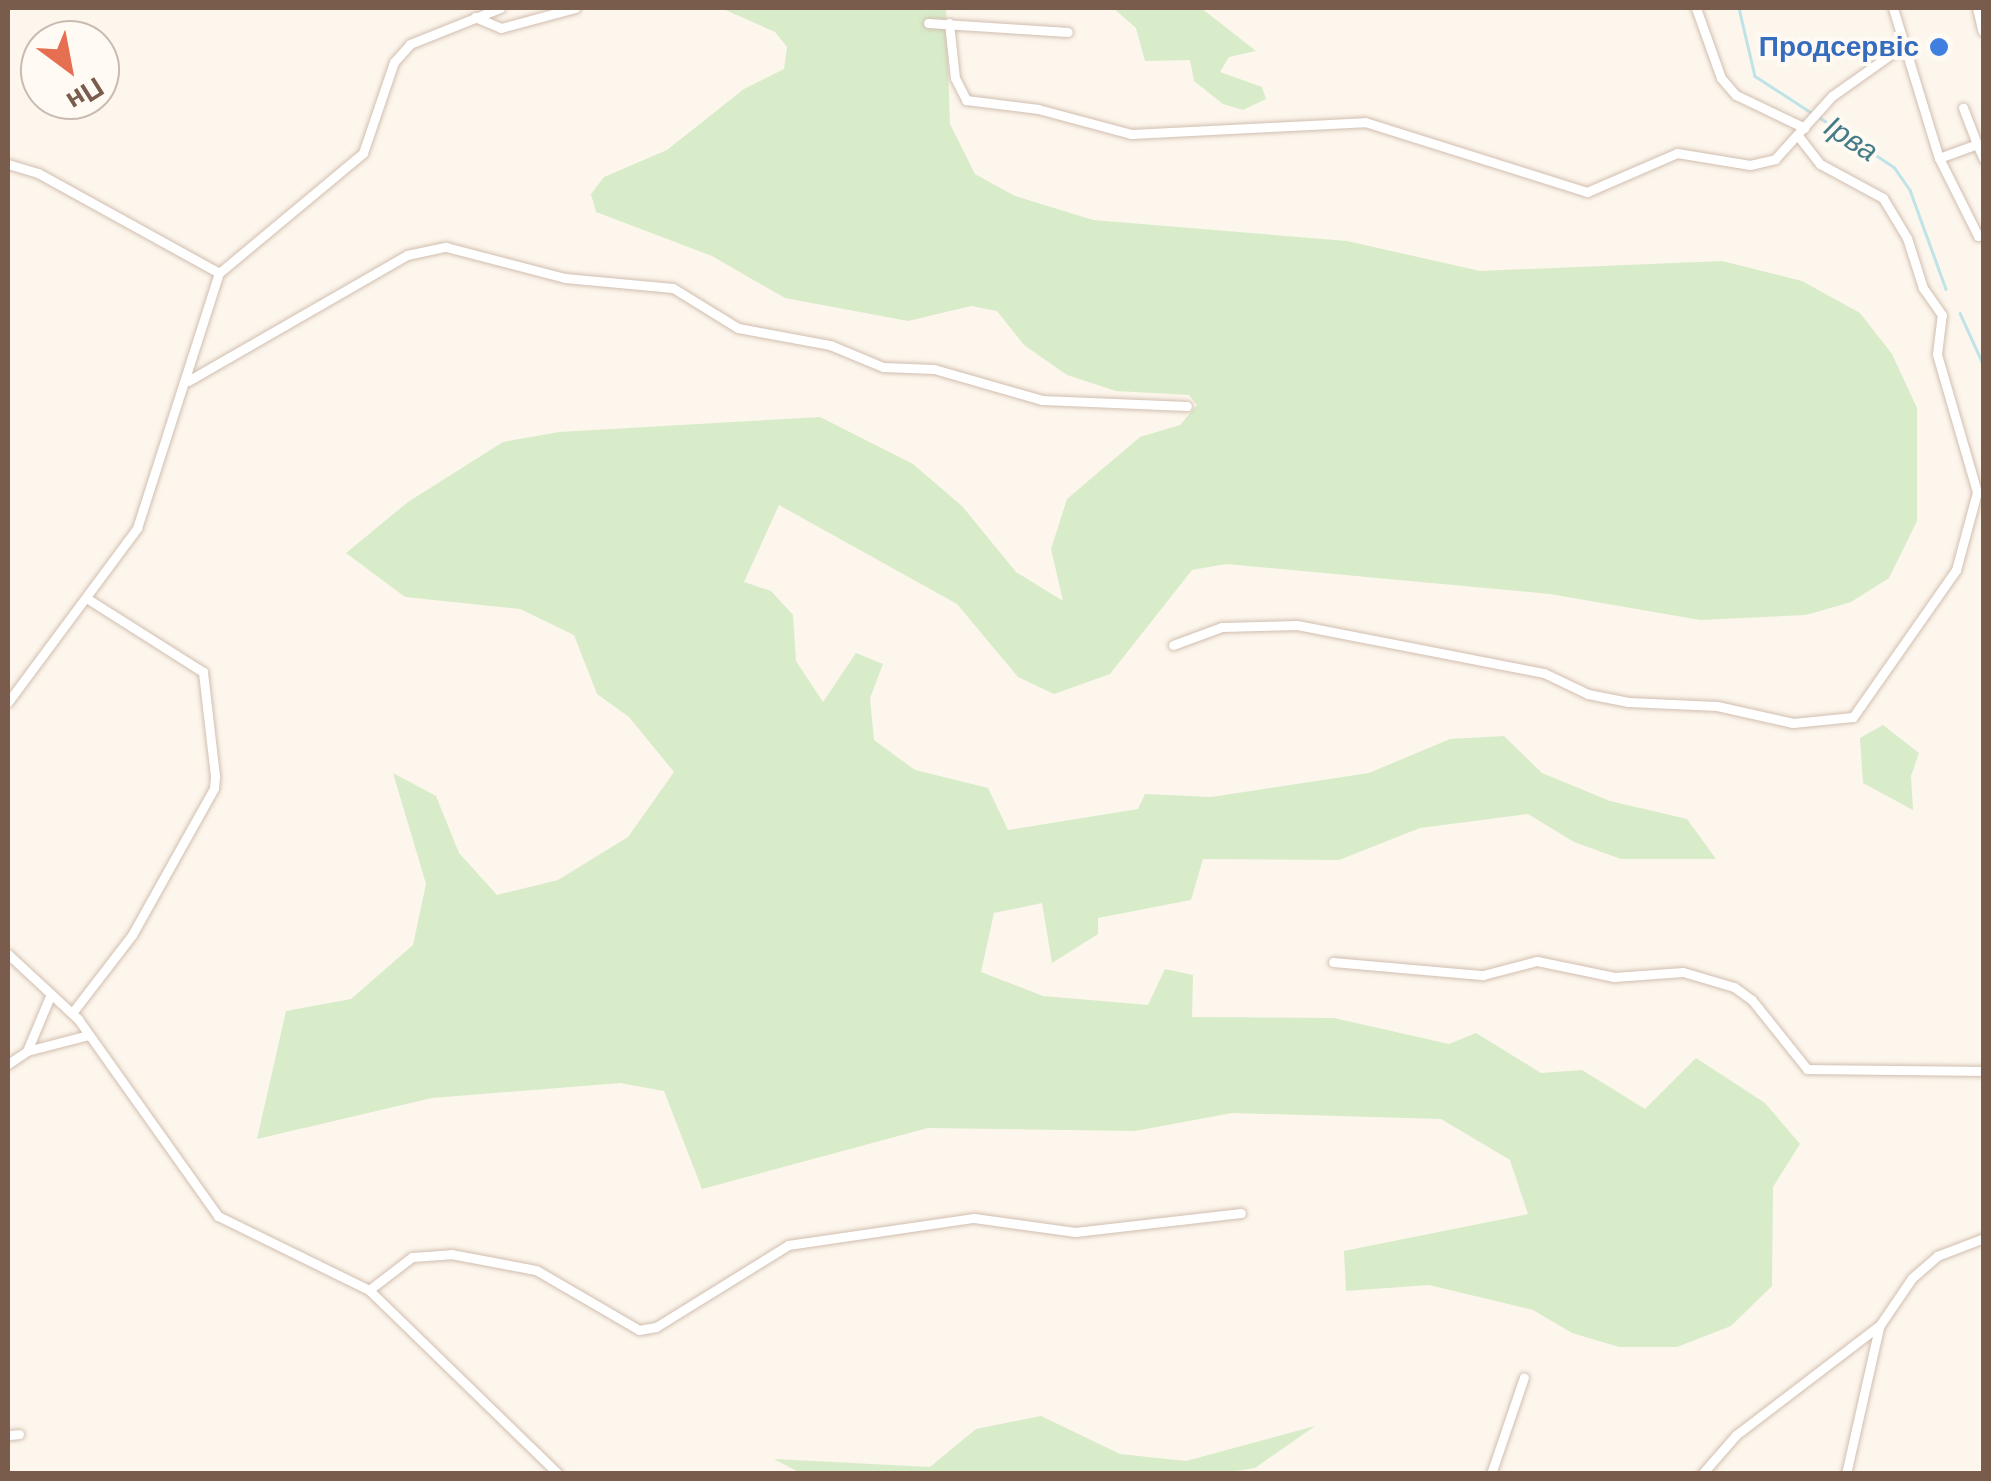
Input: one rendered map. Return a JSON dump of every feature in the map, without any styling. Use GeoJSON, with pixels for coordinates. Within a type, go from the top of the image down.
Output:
{"type":"FeatureCollection","features":[{"type":"Feature","properties":{"kind":"main road"},"geometry":{"type":"LineString","coordinates":[[1979,8],[1984,30]]}},
{"type":"Feature","properties":{"kind":"street"},"geometry":{"type":"LineString","coordinates":[[8,702],[88,600],[137,528],[188,381],[219,273],[363,154],[400,54],[420,37],[500,8]]}},
{"type":"Feature","properties":{"kind":"street"},"geometry":{"type":"LineString","coordinates":[[475,17],[501,28],[575,8]]}},
{"type":"Feature","properties":{"kind":"street"},"geometry":{"type":"LineString","coordinates":[[1173,646],[1222,627],[1297,625],[1544,673],[1588,694],[1628,702],[1717,706],[1792,723],[1853,717],[1956,570],[1977,492],[1937,354],[1942,314],[1923,288],[1908,238],[1883,198],[1820,164],[1804,129],[1736,95],[1721,78],[1696,8]]}},
{"type":"Feature","properties":{"kind":"street"},"geometry":{"type":"LineString","coordinates":[[1893,8],[1940,158],[1978,236],[1984,234]]}},
{"type":"Feature","properties":{"kind":"street"},"geometry":{"type":"LineString","coordinates":[[928,22],[1068,32]]}},
{"type":"Feature","properties":{"kind":"street"},"geometry":{"type":"LineString","coordinates":[[949,23],[955,78],[966,100],[1038,109],[1131,134],[1365,122],[1587,192],[1677,152],[1750,165],[1775,160],[1818,112],[1904,45]]}},
{"type":"Feature","properties":{"kind":"street"},"geometry":{"type":"LineString","coordinates":[[1963,108],[1984,160]]}},
{"type":"Feature","properties":{"kind":"street"},"geometry":{"type":"LineString","coordinates":[[1940,158],[1977,144]]}},
{"type":"Feature","properties":{"kind":"street"},"geometry":{"type":"LineString","coordinates":[[8,164],[38,173],[219,273]]}},
{"type":"Feature","properties":{"kind":"street"},"geometry":{"type":"LineString","coordinates":[[188,381],[406,256],[446,247],[565,278],[673,288],[738,328],[830,346],[883,367],[934,369],[1042,400],[1186,406]]}},
{"type":"Feature","properties":{"kind":"street"},"geometry":{"type":"LineString","coordinates":[[72,1013],[132,935],[214,788],[215,776],[203,672],[88,600]]}},
{"type":"Feature","properties":{"kind":"street"},"geometry":{"type":"LineString","coordinates":[[8,954],[72,1013],[218,1216],[369,1290],[558,1474]]}},
{"type":"Feature","properties":{"kind":"street"},"geometry":{"type":"LineString","coordinates":[[1333,962],[1483,975],[1538,961],[1614,976],[1683,972],[1734,987],[1752,1000],[1808,1069],[1984,1071]]}},
{"type":"Feature","properties":{"kind":"street"},"geometry":{"type":"LineString","coordinates":[[27,1051],[51,994]]}},
{"type":"Feature","properties":{"kind":"street"},"geometry":{"type":"LineString","coordinates":[[8,1064],[27,1051],[89,1035]]}},
{"type":"Feature","properties":{"kind":"street"},"geometry":{"type":"LineString","coordinates":[[369,1290],[412,1256],[451,1254],[536,1270],[610,1319],[639,1330],[656,1326],[788,1246],[974,1218],[1076,1232],[1241,1212]]}},
{"type":"Feature","properties":{"kind":"street"},"geometry":{"type":"LineString","coordinates":[[1702,1474],[1736,1436],[1880,1325],[1912,1278],[1937,1256],[1984,1238]]}},
{"type":"Feature","properties":{"kind":"street"},"geometry":{"type":"LineString","coordinates":[[1846,1474],[1880,1325]]}},
{"type":"Feature","properties":{"kind":"street"},"geometry":{"type":"LineString","coordinates":[[1490,1474],[1524,1377]]}},
{"type":"Feature","properties":{"kind":"street"},"geometry":{"type":"LineString","coordinates":[[8,1435],[19,1434]]}},
{"type":"Feature","properties":{"kind":"green space"},"geometry":{"type":"Polygon","coordinates":[[[721,8],[946,8],[950,124],[975,174],[1015,196],[1093,220],[1347,241],[1480,271],[1722,261],[1802,281],[1860,313],[1892,354],[1917,408],[1917,521],[1889,578],[1851,602],[1806,615],[1700,620],[1550,594],[1226,564],[1192,570],[1110,674],[1054,694],[1018,677],[957,604],[779,505],[744,582],[771,591],[793,615],[796,661],[823,702],[856,653],[883,664],[870,698],[874,740],[915,770],[988,788],[1008,830],[1138,809],[1145,794],[1211,797],[1369,773],[1450,739],[1504,736],[1542,773],[1610,801],[1687,819],[1716,859],[1621,859],[1574,842],[1528,814],[1420,828],[1339,860],[1203,859],[1191,900],[1098,918],[1098,934],[1052,963],[1042,903],[994,913],[981,972],[1043,996],[1148,1005],[1165,969],[1193,975],[1192,1017],[1334,1018],[1449,1044],[1476,1033],[1541,1073],[1582,1070],[1645,1109],[1696,1058],[1765,1103],[1800,1144],[1773,1187],[1772,1286],[1731,1326],[1677,1347],[1619,1347],[1572,1333],[1533,1310],[1429,1285],[1346,1291],[1344,1251],[1528,1214],[1510,1160],[1441,1119],[1232,1113],[1135,1131],[928,1128],[702,1189],[664,1091],[620,1083],[432,1098],[257,1139],[286,1011],[351,999],[413,945],[426,884],[393,773],[436,796],[459,853],[497,895],[558,880],[628,837],[674,772],[629,717],[597,694],[574,635],[520,609],[405,597],[346,553],[408,502],[503,442],[559,432],[820,417],[913,464],[962,506],[1016,572],[1063,601],[1051,549],[1067,499],[1140,437],[1180,425],[1197,405],[1189,395],[1116,391],[1067,375],[1024,345],[997,311],[971,306],[908,321],[785,298],[712,256],[596,212],[591,194],[604,177],[667,150],[744,89],[784,69],[787,47],[775,32],[721,8]]]}},
{"type":"Feature","properties":{"kind":"green space"},"geometry":{"type":"Polygon","coordinates":[[[1113,8],[1201,8],[1256,51],[1229,57],[1220,72],[1262,87],[1266,99],[1243,110],[1223,104],[1194,81],[1190,60],[1145,61],[1136,28],[1113,8]]]}},
{"type":"Feature","properties":{"kind":"green space"},"geometry":{"type":"Polygon","coordinates":[[[1883,725],[1919,753],[1911,776],[1913,810],[1863,783],[1860,738],[1883,725]]]}},
{"type":"Feature","properties":{"kind":"green space"},"geometry":{"type":"Polygon","coordinates":[[[1041,1416],[1120,1454],[1186,1461],[1315,1426],[1255,1468],[1223,1473],[802,1474],[774,1459],[930,1467],[976,1429],[1041,1416]]]}},
{"type":"Feature","properties":{"kind":"waterway","name":"Ірва"},"geometry":{"type":"LineString","coordinates":[[1739,8],[1755,76],[1812,113]]}},
{"type":"Feature","properties":{"kind":"waterway","name":"Ірва"},"geometry":{"type":"LineString","coordinates":[[1819,117],[1894,167],[1910,190],[1946,289]]}},
{"type":"Feature","properties":{"kind":"waterway","name":"Ірва"},"geometry":{"type":"LineString","coordinates":[[1960,313],[1984,366]]}},
{"type":"Feature","properties":{"kind":"place","name":"Продсервіс"},"geometry":{"type":"Point","coordinates":[1939,47]}}]}
